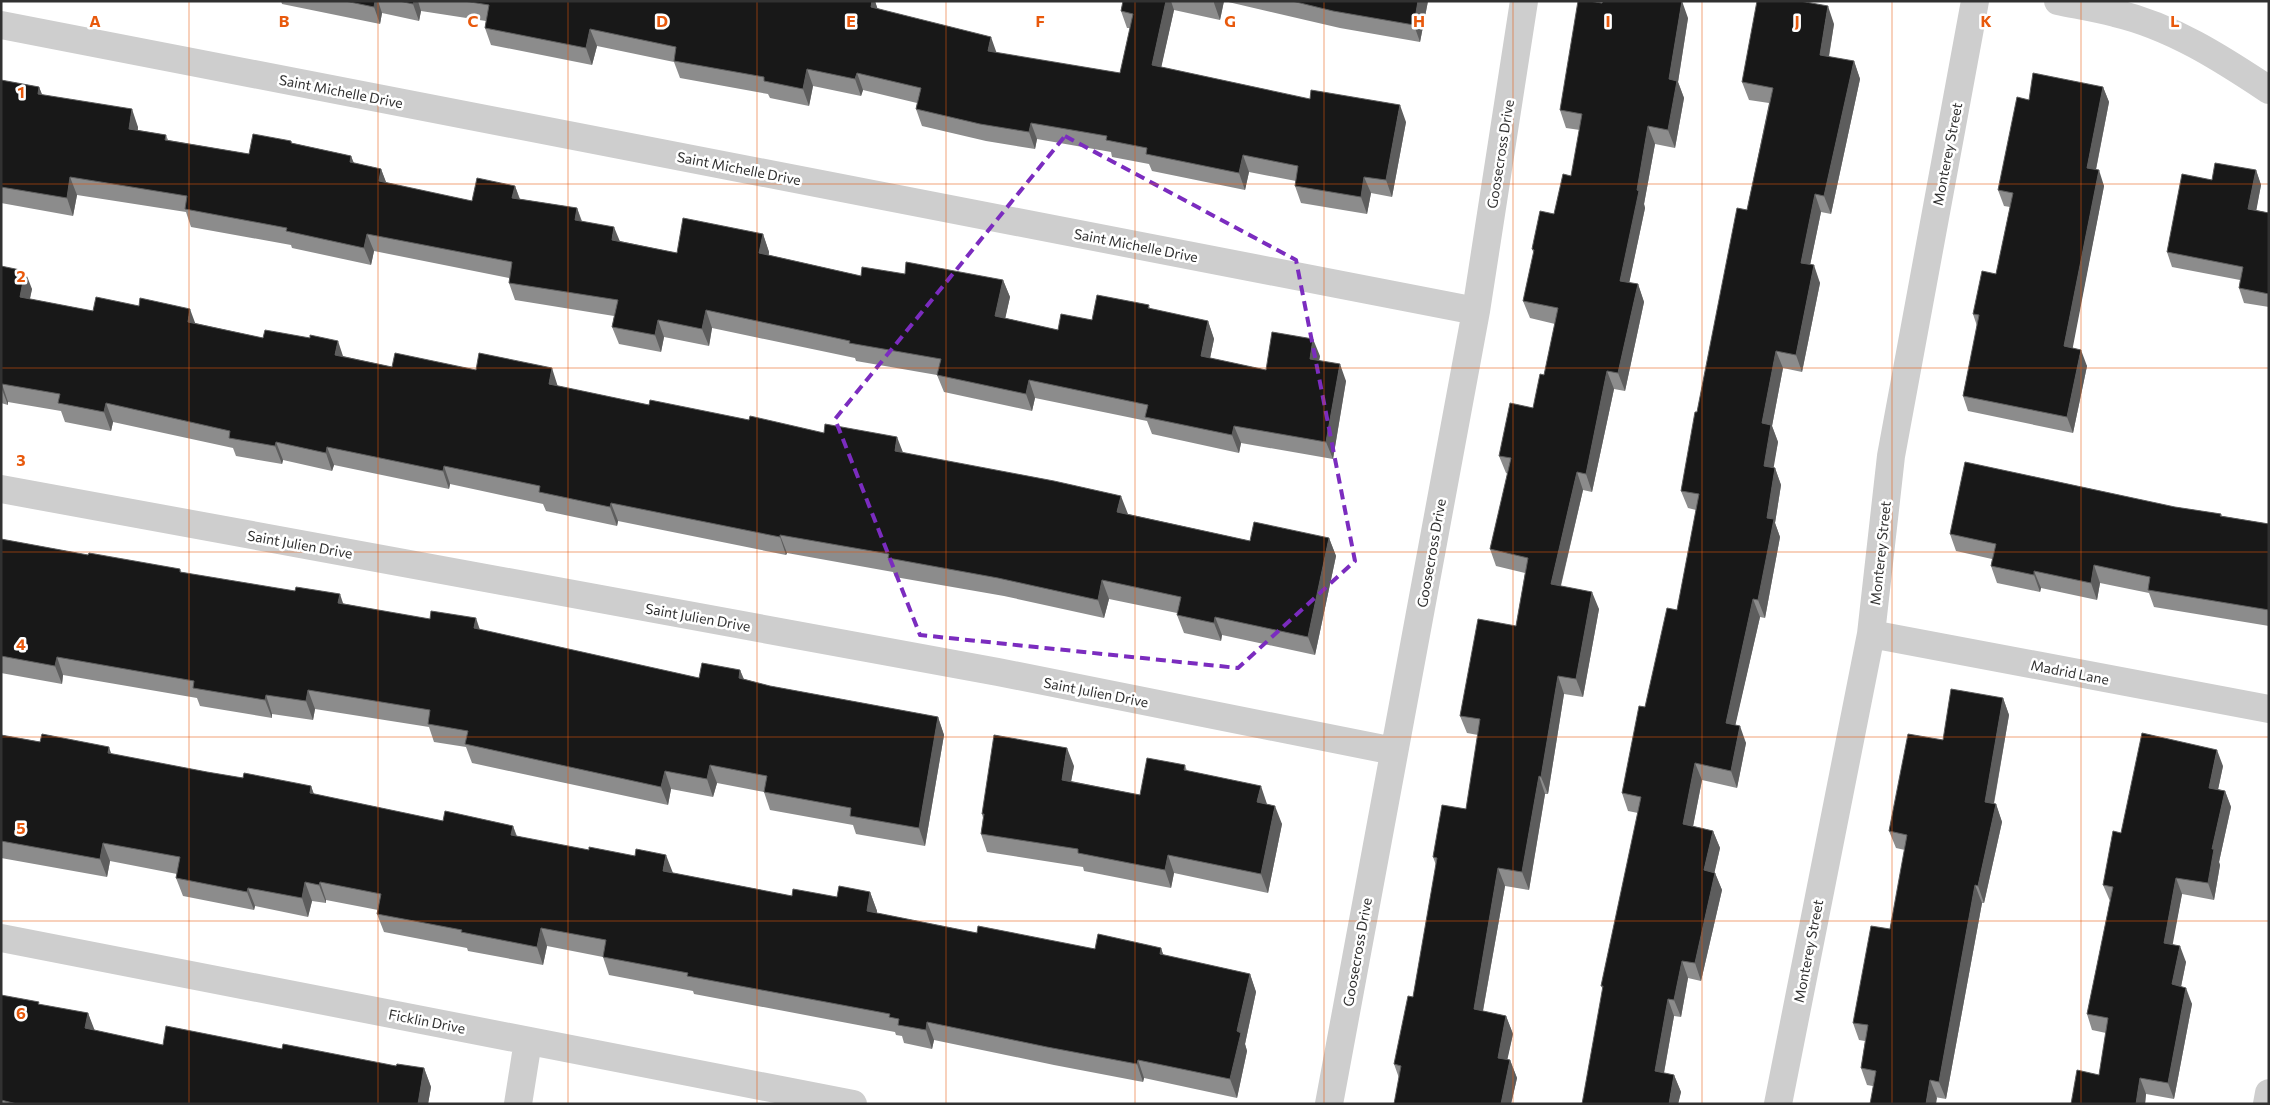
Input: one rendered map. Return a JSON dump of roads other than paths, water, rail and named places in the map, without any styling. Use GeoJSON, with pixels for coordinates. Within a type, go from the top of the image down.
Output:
{"type":"FeatureCollection","features":[{"type":"Feature","properties":{"kind":"street","name":"Goosecross Drive"},"geometry":{"type":"LineString","coordinates":[[1329,1104],[1476,311],[1524,1]]}},
{"type":"Feature","properties":{"kind":"street","name":"Monterey Street"},"geometry":{"type":"LineString","coordinates":[[1778,1104],[1871,634],[1891,456],[1975,1]]}},
{"type":"Feature","properties":{"kind":"street"},"geometry":{"type":"LineString","coordinates":[[2058,1],[2116,13],[2178,35],[2232,64],[2269,90]]}},
{"type":"Feature","properties":{"kind":"street","name":"Saint Michelle Drive"},"geometry":{"type":"LineString","coordinates":[[1,24],[1476,311]]}},
{"type":"Feature","properties":{"kind":"street","name":"Saint Julien Drive"},"geometry":{"type":"LineString","coordinates":[[1,488],[988,670],[1394,751]]}},
{"type":"Feature","properties":{"kind":"street","name":"Madrid Lane"},"geometry":{"type":"LineString","coordinates":[[1871,634],[2269,709]]}},
{"type":"Feature","properties":{"kind":"street","name":"Ficklin Drive"},"geometry":{"type":"LineString","coordinates":[[1,938],[853,1104]]}},
{"type":"Feature","properties":{"kind":"street"},"geometry":{"type":"LineString","coordinates":[[518,1104],[528,1041]]}},
{"type":"Feature","properties":{"kind":"street"},"geometry":{"type":"LineString","coordinates":[[2267,1104],[2269,1093]]}}]}
